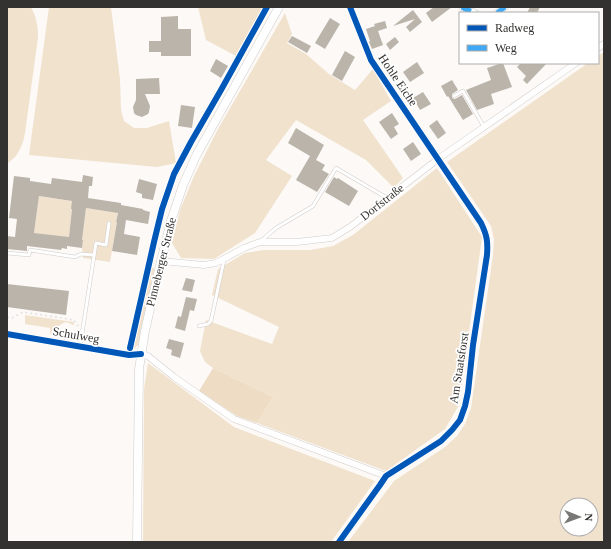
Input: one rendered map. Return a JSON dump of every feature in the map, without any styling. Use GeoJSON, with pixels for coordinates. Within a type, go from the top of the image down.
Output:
{"type":"FeatureCollection","features":[{"type":"Feature","properties":{"kind":"main road","name":"Pinneberger Straße"},"geometry":{"type":"LineString","coordinates":[[137,542],[138,379],[145,331],[171,221],[185,179],[197,154],[279,7]]}},
{"type":"Feature","properties":{"kind":"street","name":"Hohle Eiche"},"geometry":{"type":"LineString","coordinates":[[350,7],[371,60],[438,159]]}},
{"type":"Feature","properties":{"kind":"street"},"geometry":{"type":"LineString","coordinates":[[462,7],[473,12]]}},
{"type":"Feature","properties":{"kind":"street","name":"Dorfstraße"},"geometry":{"type":"LineString","coordinates":[[161,261],[204,265],[216,262],[260,242],[297,242],[332,238],[350,227],[438,159],[575,64]]}},
{"type":"Feature","properties":{"kind":"street","name":"Am Staatsforst"},"geometry":{"type":"LineString","coordinates":[[339,542],[386,476],[441,441],[460,420],[465,406],[488,243],[486,233],[481,223],[438,159]]}},
{"type":"Feature","properties":{"kind":"street","name":"Schulweg"},"geometry":{"type":"LineString","coordinates":[[7,334],[129,355],[141,354],[148,356],[174,377],[234,419],[386,476]]}},
{"type":"Feature","properties":{"kind":"lane"},"geometry":{"type":"LineString","coordinates":[[454,96],[462,91],[484,127]]}},
{"type":"Feature","properties":{"kind":"lane"},"geometry":{"type":"LineString","coordinates":[[260,242],[276,228],[313,206],[336,168],[387,198]]}},
{"type":"Feature","properties":{"kind":"lane"},"geometry":{"type":"LineString","coordinates":[[80,347],[96,243],[106,245],[109,223]]}},
{"type":"Feature","properties":{"kind":"lane"},"geometry":{"type":"LineString","coordinates":[[7,253],[29,255],[30,250],[74,257],[81,254],[94,256]]}},
{"type":"Feature","properties":{"kind":"lane"},"geometry":{"type":"LineString","coordinates":[[199,326],[208,324],[211,320],[224,258]]}},
{"type":"Feature","properties":{"kind":"lane"},"geometry":{"type":"LineString","coordinates":[[65,344],[68,332]]}},
{"type":"Feature","properties":{"kind":"shaded area"},"geometry":{"type":"Polygon","coordinates":[[[7,7],[31,7],[38,29],[38,37],[23,142],[16,156],[7,164],[7,7]]]}},
{"type":"Feature","properties":{"kind":"shaded area"},"geometry":{"type":"Polygon","coordinates":[[[49,7],[111,7],[120,79],[121,110],[124,121],[134,128],[147,128],[169,121],[176,163],[157,167],[29,155],[49,7]]]}},
{"type":"Feature","properties":{"kind":"shaded area"},"geometry":{"type":"Polygon","coordinates":[[[198,7],[264,7],[236,56],[206,40],[198,7]]]}},
{"type":"Feature","properties":{"kind":"shaded area"},"geometry":{"type":"Polygon","coordinates":[[[285,13],[292,34],[287,43],[306,54],[329,74],[355,90],[373,69],[391,101],[363,120],[403,178],[394,188],[366,160],[296,120],[266,160],[292,176],[255,233],[214,259],[181,258],[172,243],[180,210],[194,176],[218,129],[285,13]]]}},
{"type":"Feature","properties":{"kind":"shaded area"},"geometry":{"type":"Polygon","coordinates":[[[604,52],[604,542],[348,542],[394,481],[445,447],[457,436],[465,424],[471,408],[493,255],[494,240],[491,226],[447,162],[587,64],[599,64],[599,55],[604,52]]]}},
{"type":"Feature","properties":{"kind":"shaded area"},"geometry":{"type":"Polygon","coordinates":[[[437,168],[482,237],[459,405],[445,429],[386,471],[257,423],[273,397],[213,368],[205,362],[200,351],[206,320],[272,344],[279,327],[212,295],[218,269],[245,253],[264,250],[311,250],[333,246],[353,235],[437,168]]]}},
{"type":"Feature","properties":{"kind":"shaded area"},"geometry":{"type":"Polygon","coordinates":[[[39,196],[72,201],[69,238],[34,233],[39,196]]]}},
{"type":"Feature","properties":{"kind":"shaded area"},"geometry":{"type":"Polygon","coordinates":[[[86,208],[114,212],[118,211],[110,262],[83,258],[82,240],[86,208]]]}},
{"type":"Feature","properties":{"kind":"shaded area"},"geometry":{"type":"Polygon","coordinates":[[[150,267],[154,268],[154,271],[138,345],[133,350],[132,349],[150,267]]]}},
{"type":"Feature","properties":{"kind":"shaded area"},"geometry":{"type":"Polygon","coordinates":[[[25,315],[74,322],[74,325],[66,322],[63,323],[58,327],[55,335],[50,334],[50,328],[25,324],[25,315]]]}},
{"type":"Feature","properties":{"kind":"shaded area"},"geometry":{"type":"Polygon","coordinates":[[[148,363],[234,427],[375,481],[331,542],[143,542],[144,389],[148,363]]]}},
{"type":"Feature","properties":{"kind":"shaded area"},"geometry":{"type":"Polygon","coordinates":[[[213,368],[273,397],[257,423],[237,416],[199,391],[213,368]]]}},
{"type":"Feature","properties":{"kind":"building"},"geometry":{"type":"Polygon","coordinates":[[[434,7],[452,7],[432,22],[426,13],[434,7]]]}},
{"type":"Feature","properties":{"kind":"building"},"geometry":{"type":"Polygon","coordinates":[[[530,7],[540,7],[538,12],[528,12],[530,7]]]}},
{"type":"Feature","properties":{"kind":"building"},"geometry":{"type":"Polygon","coordinates":[[[413,10],[422,22],[410,32],[406,27],[415,19],[393,26],[413,10]]]}},
{"type":"Feature","properties":{"kind":"building"},"geometry":{"type":"Polygon","coordinates":[[[178,16],[178,29],[191,29],[191,56],[161,56],[161,52],[149,52],[149,41],[161,41],[161,17],[178,16]]]}},
{"type":"Feature","properties":{"kind":"building"},"geometry":{"type":"Polygon","coordinates":[[[330,18],[340,24],[325,49],[315,43],[330,18]]]}},
{"type":"Feature","properties":{"kind":"building"},"geometry":{"type":"Polygon","coordinates":[[[385,21],[387,28],[378,31],[383,45],[372,49],[366,29],[375,26],[374,24],[385,21]]]}},
{"type":"Feature","properties":{"kind":"building"},"geometry":{"type":"Polygon","coordinates":[[[292,36],[311,46],[307,53],[288,42],[292,36]]]}},
{"type":"Feature","properties":{"kind":"building"},"geometry":{"type":"Polygon","coordinates":[[[395,37],[399,42],[390,50],[386,44],[395,37]]]}},
{"type":"Feature","properties":{"kind":"building"},"geometry":{"type":"Polygon","coordinates":[[[345,51],[355,57],[342,81],[332,75],[345,51]]]}},
{"type":"Feature","properties":{"kind":"building"},"geometry":{"type":"Polygon","coordinates":[[[216,59],[228,66],[221,78],[210,71],[216,59]]]}},
{"type":"Feature","properties":{"kind":"building"},"geometry":{"type":"Polygon","coordinates":[[[417,62],[424,73],[410,82],[403,72],[417,62]]]}},
{"type":"Feature","properties":{"kind":"building"},"geometry":{"type":"Polygon","coordinates":[[[503,64],[512,87],[491,94],[494,104],[477,110],[466,90],[491,80],[487,68],[503,64]]]}},
{"type":"Feature","properties":{"kind":"building"},"geometry":{"type":"Polygon","coordinates":[[[520,64],[546,64],[527,84],[523,80],[526,76],[517,67],[520,64]]]}},
{"type":"Feature","properties":{"kind":"building"},"geometry":{"type":"Polygon","coordinates":[[[159,78],[160,94],[145,94],[150,106],[148,114],[142,117],[136,115],[133,107],[136,100],[136,79],[159,78]]]}},
{"type":"Feature","properties":{"kind":"building"},"geometry":{"type":"Polygon","coordinates":[[[452,80],[458,90],[452,94],[452,98],[455,99],[462,95],[473,114],[463,120],[441,86],[452,80]]]}},
{"type":"Feature","properties":{"kind":"building"},"geometry":{"type":"Polygon","coordinates":[[[423,92],[431,104],[420,110],[413,98],[423,92]]]}},
{"type":"Feature","properties":{"kind":"building"},"geometry":{"type":"Polygon","coordinates":[[[181,105],[195,107],[192,128],[178,126],[181,105]]]}},
{"type":"Feature","properties":{"kind":"building"},"geometry":{"type":"Polygon","coordinates":[[[392,113],[399,124],[394,127],[398,134],[391,139],[379,122],[392,113]]]}},
{"type":"Feature","properties":{"kind":"building"},"geometry":{"type":"Polygon","coordinates":[[[437,120],[446,133],[438,139],[429,126],[437,120]]]}},
{"type":"Feature","properties":{"kind":"building"},"geometry":{"type":"Polygon","coordinates":[[[296,128],[324,145],[316,160],[325,165],[322,170],[329,174],[317,192],[296,180],[310,156],[288,143],[296,128]]]}},
{"type":"Feature","properties":{"kind":"building"},"geometry":{"type":"Polygon","coordinates":[[[413,142],[421,154],[411,161],[403,149],[413,142]]]}},
{"type":"Feature","properties":{"kind":"building"},"geometry":{"type":"Polygon","coordinates":[[[83,175],[93,177],[92,186],[89,186],[88,198],[121,203],[121,205],[143,209],[150,212],[148,224],[126,220],[124,234],[140,237],[137,255],[112,251],[118,213],[86,208],[82,248],[67,246],[67,249],[62,248],[61,250],[27,246],[27,251],[7,249],[7,236],[15,237],[17,219],[9,218],[14,176],[30,178],[30,181],[51,184],[52,178],[82,182],[83,175]],[[39,196],[34,233],[69,237],[72,201],[39,196]]]}},
{"type":"Feature","properties":{"kind":"building"},"geometry":{"type":"Polygon","coordinates":[[[334,177],[358,191],[349,206],[325,192],[334,177]]]}},
{"type":"Feature","properties":{"kind":"building"},"geometry":{"type":"Polygon","coordinates":[[[139,179],[157,184],[153,200],[142,198],[142,194],[136,192],[139,179]]]}},
{"type":"Feature","properties":{"kind":"building"},"geometry":{"type":"Polygon","coordinates":[[[186,278],[195,280],[192,292],[182,290],[186,278]]]}},
{"type":"Feature","properties":{"kind":"building"},"geometry":{"type":"Polygon","coordinates":[[[7,284],[69,291],[66,315],[7,307],[7,284]]]}},
{"type":"Feature","properties":{"kind":"building"},"geometry":{"type":"Polygon","coordinates":[[[186,297],[197,299],[194,311],[190,310],[185,331],[175,328],[178,316],[181,317],[186,297]]]}},
{"type":"Feature","properties":{"kind":"building"},"geometry":{"type":"Polygon","coordinates":[[[169,339],[184,343],[180,358],[171,355],[172,350],[166,348],[169,339]]]}},
{"type":"Feature","properties":{"kind":"marked path"},"geometry":{"type":"LineString","coordinates":[[462,7],[473,12]]}},
{"type":"Feature","properties":{"kind":"marked path"},"geometry":{"type":"LineString","coordinates":[[498,12],[505,7]]}},
{"type":"Feature","properties":{"kind":"cycle path"},"geometry":{"type":"LineString","coordinates":[[130,348],[162,209],[174,174],[267,7]]}},
{"type":"Feature","properties":{"kind":"cycle path"},"geometry":{"type":"LineString","coordinates":[[339,542],[386,476],[441,441],[460,420],[468,392],[473,345],[487,255],[486,235],[481,223],[371,60],[350,7]]}},
{"type":"Feature","properties":{"kind":"cycle path"},"geometry":{"type":"LineString","coordinates":[[7,334],[129,355],[141,354]]}}]}
